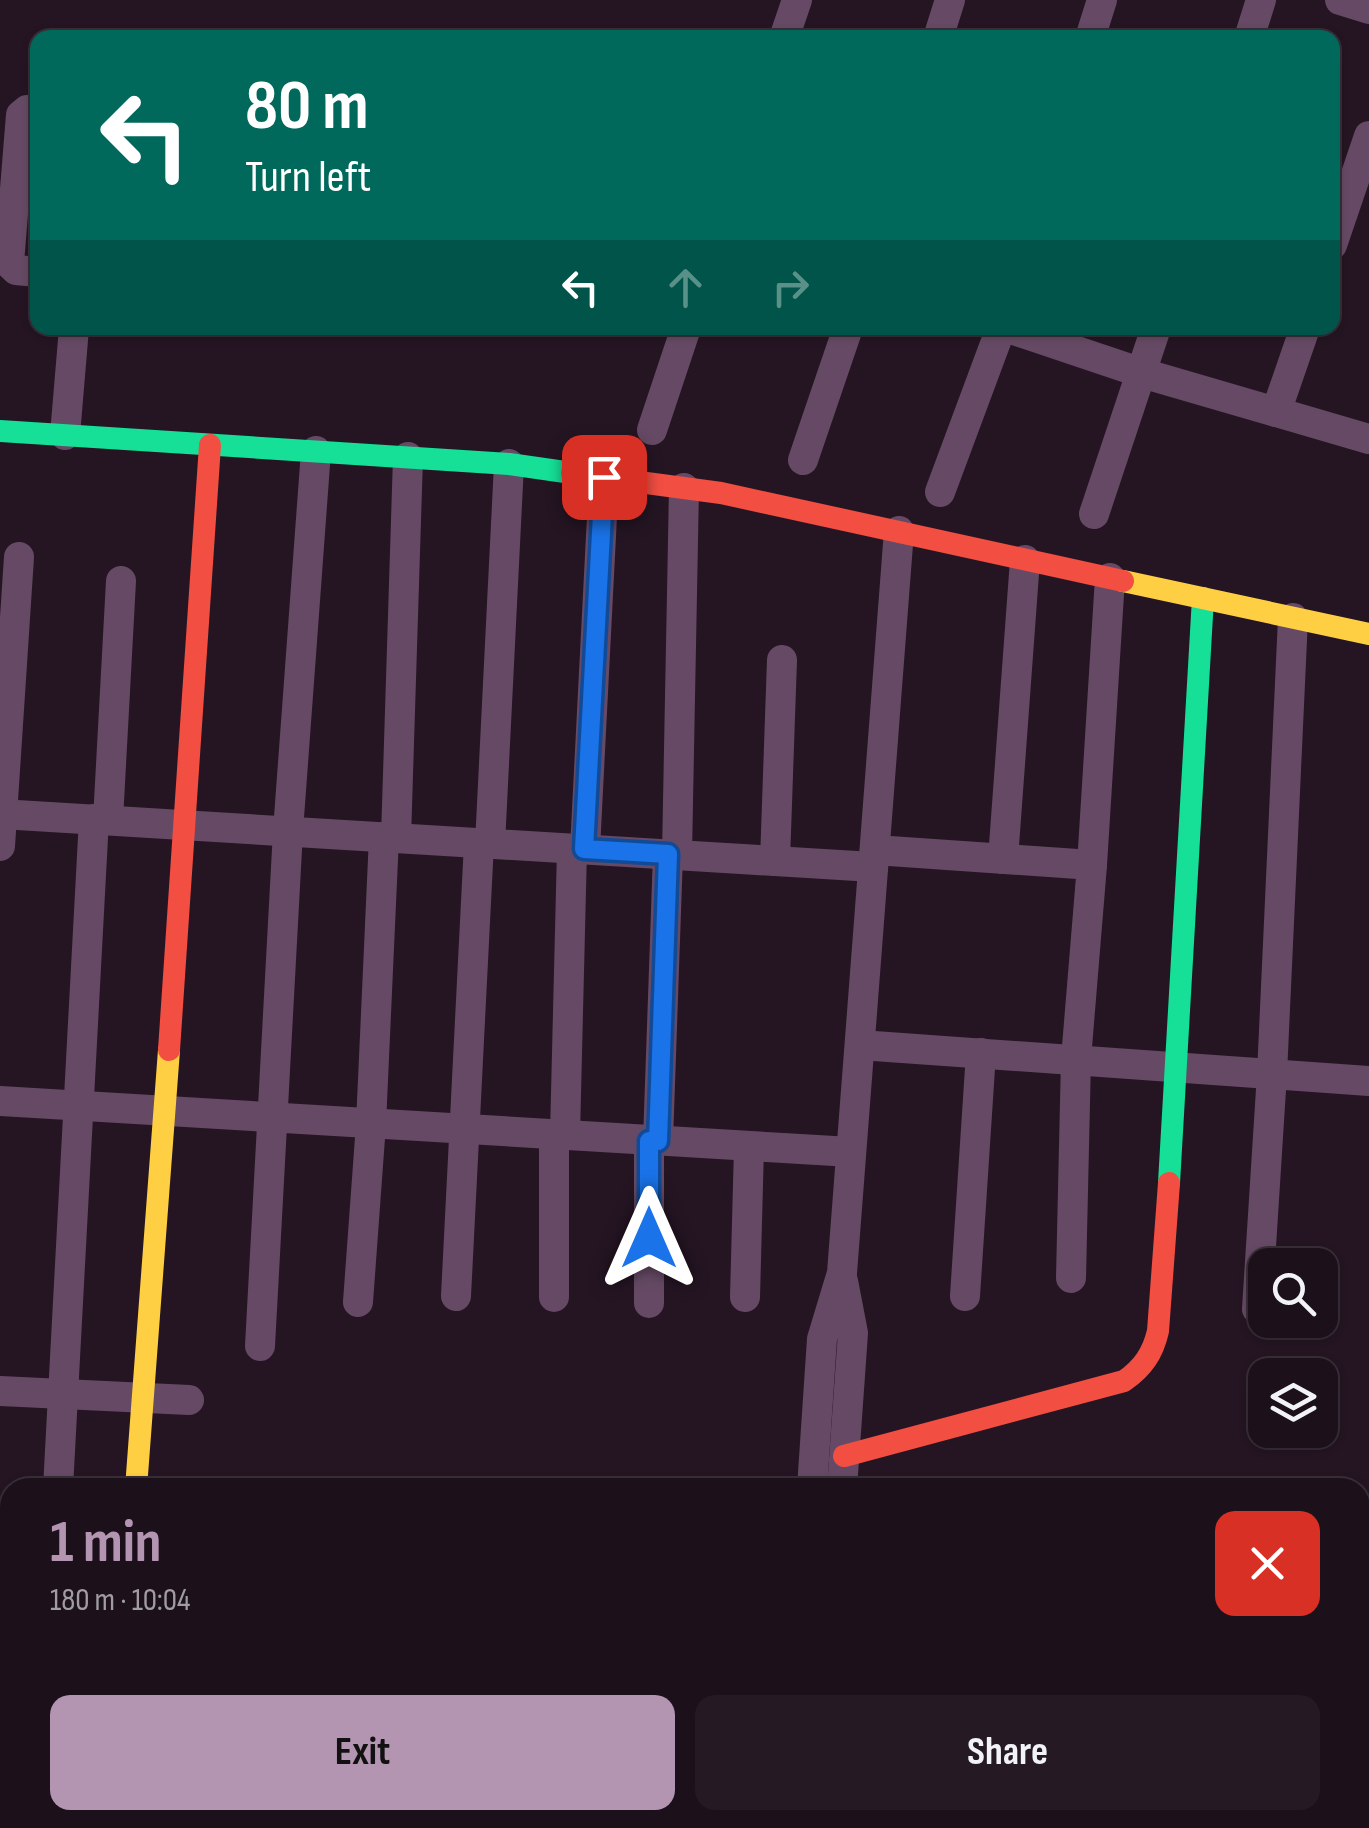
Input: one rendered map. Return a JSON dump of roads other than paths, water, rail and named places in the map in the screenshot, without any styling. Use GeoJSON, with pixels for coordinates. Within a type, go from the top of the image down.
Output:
{"type":"FeatureCollection","features":[{"type":"Feature","properties":{"kind":"street"},"geometry":{"type":"LineString","coordinates":[[787,30],[798,0]]}},
{"type":"Feature","properties":{"kind":"street"},"geometry":{"type":"LineString","coordinates":[[941,30],[950,0]]}},
{"type":"Feature","properties":{"kind":"street"},"geometry":{"type":"LineString","coordinates":[[1093,30],[1102,0]]}},
{"type":"Feature","properties":{"kind":"street"},"geometry":{"type":"LineString","coordinates":[[1252,30],[1261,0]]}},
{"type":"Feature","properties":{"kind":"street"},"geometry":{"type":"LineString","coordinates":[[1340,0],[1369,10]]}},
{"type":"Feature","properties":{"kind":"street"},"geometry":{"type":"LineString","coordinates":[[30,110],[20,115],[9,264],[16,270],[30,271]]}},
{"type":"Feature","properties":{"kind":"street"},"geometry":{"type":"LineString","coordinates":[[1340,221],[1369,136]]}},
{"type":"Feature","properties":{"kind":"street"},"geometry":{"type":"LineString","coordinates":[[65,435],[73,335]]}},
{"type":"Feature","properties":{"kind":"street"},"geometry":{"type":"LineString","coordinates":[[652,430],[684,335]]}},
{"type":"Feature","properties":{"kind":"street"},"geometry":{"type":"LineString","coordinates":[[802,460],[846,335]]}},
{"type":"Feature","properties":{"kind":"street"},"geometry":{"type":"LineString","coordinates":[[940,492],[1001,335]]}},
{"type":"Feature","properties":{"kind":"street"},"geometry":{"type":"LineString","coordinates":[[1025,335],[1369,439]]}},
{"type":"Feature","properties":{"kind":"street"},"geometry":{"type":"LineString","coordinates":[[1094,514],[1154,335]]}},
{"type":"Feature","properties":{"kind":"street"},"geometry":{"type":"LineString","coordinates":[[1276,412],[1303,335]]}},
{"type":"Feature","properties":{"kind":"street"},"geometry":{"type":"LineString","coordinates":[[0,431],[509,464],[684,488],[1369,634]]}},
{"type":"Feature","properties":{"kind":"street"},"geometry":{"type":"LineString","coordinates":[[137,1478],[210,445]]}},
{"type":"Feature","properties":{"kind":"street"},"geometry":{"type":"LineString","coordinates":[[260,1346],[288,831],[316,451]]}},
{"type":"Feature","properties":{"kind":"street"},"geometry":{"type":"LineString","coordinates":[[358,1302],[390,838],[408,457]]}},
{"type":"Feature","properties":{"kind":"street"},"geometry":{"type":"LineString","coordinates":[[456,1296],[509,464]]}},
{"type":"Feature","properties":{"kind":"street"},"geometry":{"type":"LineString","coordinates":[[554,1297],[560,1135],[604,477]]}},
{"type":"Feature","properties":{"kind":"street"},"geometry":{"type":"LineString","coordinates":[[650,1304],[654,1141],[672,854],[684,488]]}},
{"type":"Feature","properties":{"kind":"street"},"geometry":{"type":"LineString","coordinates":[[813,1478],[822,1339],[842,1273],[899,532]]}},
{"type":"Feature","properties":{"kind":"street"},"geometry":{"type":"LineString","coordinates":[[0,846],[19,557]]}},
{"type":"Feature","properties":{"kind":"street"},"geometry":{"type":"LineString","coordinates":[[1003,859],[1025,560]]}},
{"type":"Feature","properties":{"kind":"street"},"geometry":{"type":"LineString","coordinates":[[1071,1278],[1076,1059],[1110,578]]}},
{"type":"Feature","properties":{"kind":"street"},"geometry":{"type":"LineString","coordinates":[[58,1478],[77,1106],[121,581]]}},
{"type":"Feature","properties":{"kind":"street"},"geometry":{"type":"LineString","coordinates":[[844,1456],[1124,1381],[1140,1371],[1153,1352],[1158,1331],[1177,1067],[1203,598]]}},
{"type":"Feature","properties":{"kind":"street"},"geometry":{"type":"LineString","coordinates":[[1261,1248],[1293,618]]}},
{"type":"Feature","properties":{"kind":"street"},"geometry":{"type":"LineString","coordinates":[[775,861],[782,660]]}},
{"type":"Feature","properties":{"kind":"street"},"geometry":{"type":"LineString","coordinates":[[1,814],[775,861],[1003,859],[1092,865]]}},
{"type":"Feature","properties":{"kind":"street"},"geometry":{"type":"LineString","coordinates":[[860,1044],[1369,1081]]}},
{"type":"Feature","properties":{"kind":"street"},"geometry":{"type":"LineString","coordinates":[[965,1296],[980,1053]]}},
{"type":"Feature","properties":{"kind":"street"},"geometry":{"type":"LineString","coordinates":[[0,1102],[851,1152]]}},
{"type":"Feature","properties":{"kind":"street"},"geometry":{"type":"LineString","coordinates":[[745,1297],[749,1146]]}},
{"type":"Feature","properties":{"kind":"street"},"geometry":{"type":"LineString","coordinates":[[842,1273],[853,1333],[843,1478]]}},
{"type":"Feature","properties":{"kind":"street"},"geometry":{"type":"LineString","coordinates":[[0,1392],[190,1400]]}}]}
